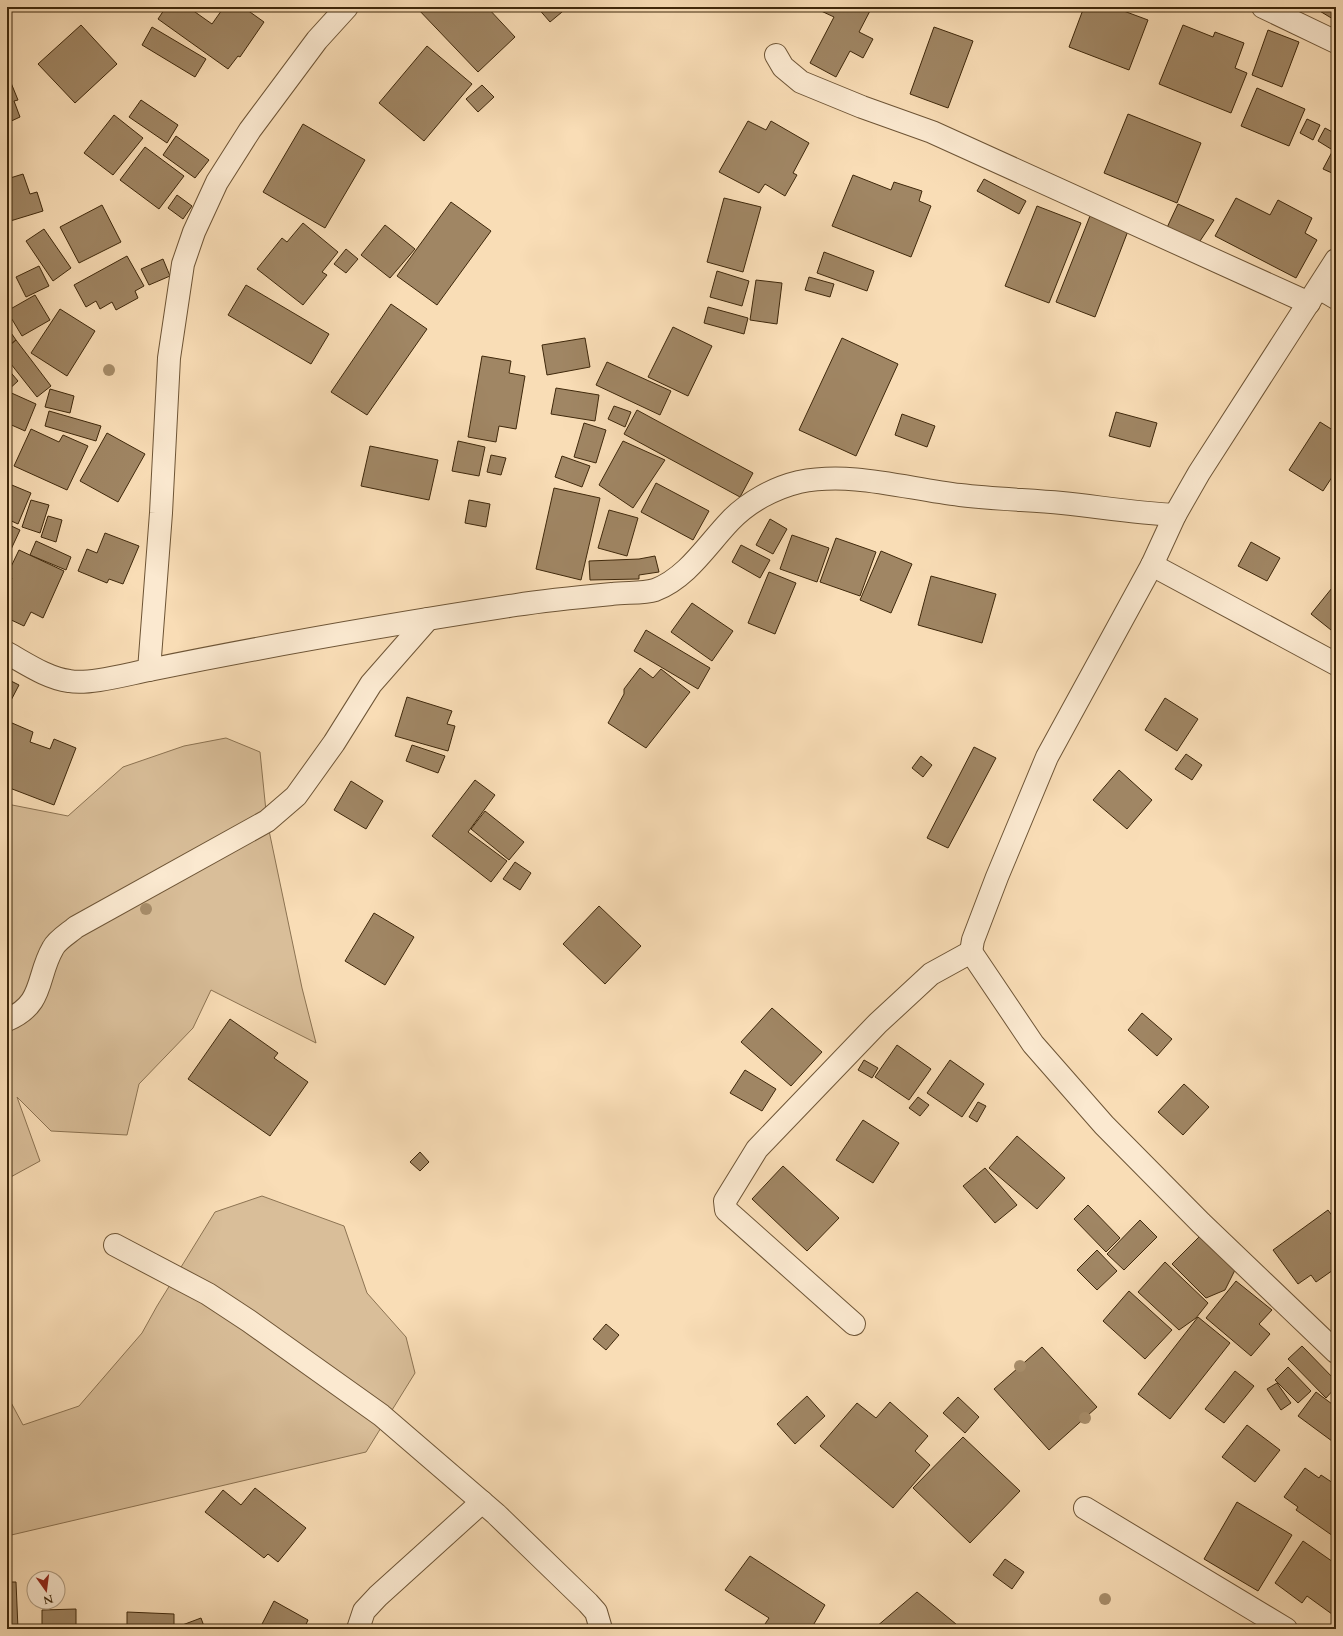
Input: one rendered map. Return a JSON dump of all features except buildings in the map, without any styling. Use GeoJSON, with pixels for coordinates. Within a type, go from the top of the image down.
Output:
{"type":"FeatureCollection","features":[{"type":"Feature","properties":{"kind":"street"},"geometry":{"type":"LineString","coordinates":[[149,670],[161,513],[169,358],[183,264],[194,232],[217,182],[250,130],[317,40],[347,7]]}},
{"type":"Feature","properties":{"kind":"street"},"geometry":{"type":"LineString","coordinates":[[1263,7],[1336,42]]}},
{"type":"Feature","properties":{"kind":"street"},"geometry":{"type":"LineString","coordinates":[[776,55],[783,67],[801,82],[862,107],[932,132],[1321,296]]}},
{"type":"Feature","properties":{"kind":"street"},"geometry":{"type":"LineString","coordinates":[[1336,260],[1321,296],[1199,472],[1174,515],[1152,565],[1047,757],[997,876],[973,940],[971,952],[1033,1044],[1104,1125],[1201,1222],[1336,1352]]}},
{"type":"Feature","properties":{"kind":"street"},"geometry":{"type":"LineString","coordinates":[[7,654],[49,675],[70,682],[94,680],[230,653],[428,619],[560,599],[653,590],[672,580],[689,566],[732,519],[754,501],[772,491],[798,482],[853,480],[959,495],[1065,503],[1130,512],[1174,515]]}},
{"type":"Feature","properties":{"kind":"street"},"geometry":{"type":"LineString","coordinates":[[1152,565],[1336,664]]}},
{"type":"Feature","properties":{"kind":"street"},"geometry":{"type":"LineString","coordinates":[[7,1020],[30,1006],[38,989],[53,947],[76,927],[267,821],[296,796],[334,743],[371,684],[428,619]]}},
{"type":"Feature","properties":{"kind":"street"},"geometry":{"type":"LineString","coordinates":[[854,1324],[726,1210],[725,1201],[757,1149],[878,1023],[931,974],[971,952]]}},
{"type":"Feature","properties":{"kind":"street"},"geometry":{"type":"LineString","coordinates":[[115,1245],[208,1294],[249,1321],[381,1415],[482,1502],[588,1603],[596,1612],[601,1629]]}},
{"type":"Feature","properties":{"kind":"street"},"geometry":{"type":"LineString","coordinates":[[358,1629],[364,1611],[378,1596],[482,1502]]}},
{"type":"Feature","properties":{"kind":"street"},"geometry":{"type":"LineString","coordinates":[[1085,1508],[1286,1629]]}},
{"type":"Feature","properties":{"kind":"shaded area"},"geometry":{"type":"Polygon","coordinates":[[[226,738],[260,752],[267,821],[302,988],[316,1043],[211,990],[193,1028],[139,1084],[127,1135],[51,1131],[17,1097],[40,1161],[7,1179],[7,804],[68,816],[123,767],[184,746],[226,738]]]}},
{"type":"Feature","properties":{"kind":"shaded area"},"geometry":{"type":"Polygon","coordinates":[[[262,1196],[344,1226],[367,1293],[406,1337],[415,1373],[366,1452],[7,1536],[7,1395],[23,1425],[79,1406],[142,1333],[215,1212],[262,1196]]]}}]}
